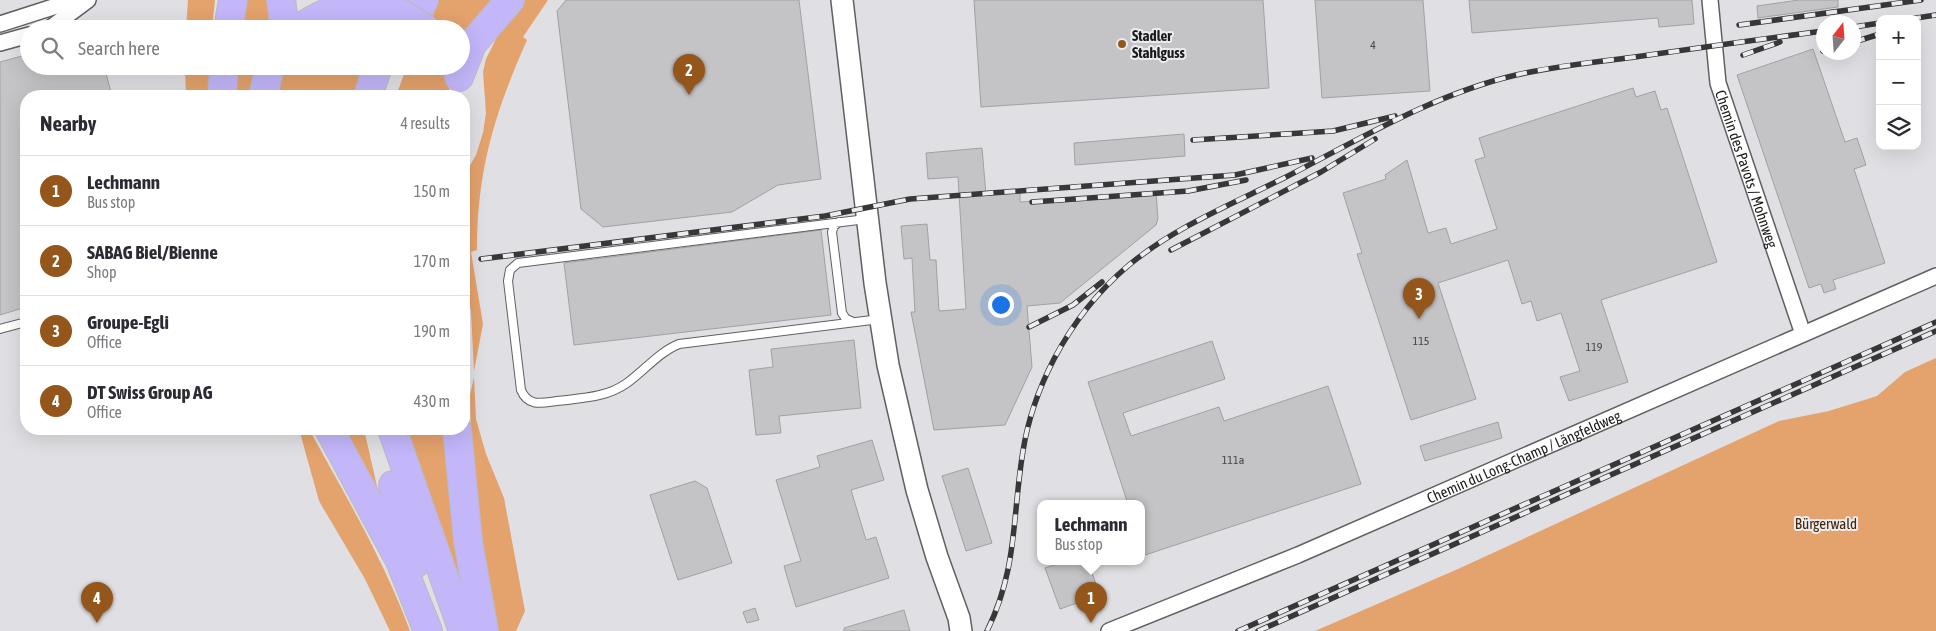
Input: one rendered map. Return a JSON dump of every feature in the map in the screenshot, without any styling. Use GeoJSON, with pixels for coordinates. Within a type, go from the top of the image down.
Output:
{"type":"FeatureCollection","features":[{"type":"Feature","properties":{"kind":"highway"},"geometry":{"type":"LineString","coordinates":[[229,20],[232,0]]}},
{"type":"Feature","properties":{"kind":"highway"},"geometry":{"type":"LineString","coordinates":[[281,0],[284,20]]}},
{"type":"Feature","properties":{"kind":"highway"},"geometry":{"type":"LineString","coordinates":[[414,20],[424,0]]}},
{"type":"Feature","properties":{"kind":"highway"},"geometry":{"type":"LineString","coordinates":[[470,49],[472,44],[510,0]]}},
{"type":"Feature","properties":{"kind":"highway"},"geometry":{"type":"LineString","coordinates":[[313,20],[339,4],[394,12],[412,20]]}},
{"type":"Feature","properties":{"kind":"highway"},"geometry":{"type":"LineString","coordinates":[[222,90],[223,75]]}},
{"type":"Feature","properties":{"kind":"highway"},"geometry":{"type":"LineString","coordinates":[[264,90],[268,75]]}},
{"type":"Feature","properties":{"kind":"highway"},"geometry":{"type":"LineString","coordinates":[[370,90],[375,75]]}},
{"type":"Feature","properties":{"kind":"highway"},"geometry":{"type":"LineString","coordinates":[[386,90],[391,75]]}},
{"type":"Feature","properties":{"kind":"highway"},"geometry":{"type":"LineString","coordinates":[[332,435],[400,560],[428,631]]}},
{"type":"Feature","properties":{"kind":"highway"},"geometry":{"type":"LineString","coordinates":[[378,435],[432,631]]}},
{"type":"Feature","properties":{"kind":"highway"},"geometry":{"type":"LineString","coordinates":[[394,435],[463,631]]}},
{"type":"Feature","properties":{"kind":"highway"},"geometry":{"type":"LineString","coordinates":[[458,435],[468,541],[484,631]]}},
{"type":"Feature","properties":{"kind":"main road"},"geometry":{"type":"LineString","coordinates":[[842,0],[880,319],[903,437],[935,549],[959,618],[961,631]]}},
{"type":"Feature","properties":{"kind":"street"},"geometry":{"type":"LineString","coordinates":[[0,24],[75,0]]}},
{"type":"Feature","properties":{"kind":"street"},"geometry":{"type":"LineString","coordinates":[[61,20],[88,0]]}},
{"type":"Feature","properties":{"kind":"street","name":"Chemin des Pavots / Mohnweg"},"geometry":{"type":"LineString","coordinates":[[1710,0],[1718,83],[1803,334]]}},
{"type":"Feature","properties":{"kind":"street"},"geometry":{"type":"LineString","coordinates":[[0,43],[20,37]]}},
{"type":"Feature","properties":{"kind":"street","name":"Chemin du Long-Champ / Längfeldweg"},"geometry":{"type":"LineString","coordinates":[[1109,631],[1298,555],[1936,276]]}},
{"type":"Feature","properties":{"kind":"lane"},"geometry":{"type":"LineString","coordinates":[[868,219],[518,263],[510,270],[508,281],[521,390],[525,398],[535,403],[598,396],[622,386],[668,349],[679,344],[880,319]]}},
{"type":"Feature","properties":{"kind":"lane"},"geometry":{"type":"LineString","coordinates":[[839,222],[834,226],[832,232],[842,314],[846,319],[855,322]]}},
{"type":"Feature","properties":{"kind":"lane"},"geometry":{"type":"LineString","coordinates":[[0,329],[20,324]]}},
{"type":"Feature","properties":{"kind":"green space"},"geometry":{"type":"Polygon","coordinates":[[[188,0],[215,0],[213,20],[187,20],[188,0]]]}},
{"type":"Feature","properties":{"kind":"green space"},"geometry":{"type":"Polygon","coordinates":[[[240,0],[270,0],[273,20],[237,20],[240,0]]]}},
{"type":"Feature","properties":{"kind":"green space"},"geometry":{"type":"Polygon","coordinates":[[[437,0],[492,0],[470,24],[470,20],[436,20],[432,16],[437,0]]]}},
{"type":"Feature","properties":{"kind":"green space"},"geometry":{"type":"Polygon","coordinates":[[[525,0],[548,0],[523,37],[527,40],[497,117],[484,167],[480,194],[477,250],[471,252],[483,324],[474,371],[470,307],[470,166],[476,155],[483,133],[486,113],[483,72],[486,59],[498,35],[525,0]]]}},
{"type":"Feature","properties":{"kind":"green space"},"geometry":{"type":"Polygon","coordinates":[[[384,18],[383,20],[349,20],[384,18]]]}},
{"type":"Feature","properties":{"kind":"green space"},"geometry":{"type":"Polygon","coordinates":[[[185,75],[210,75],[209,90],[186,90],[185,75]]]}},
{"type":"Feature","properties":{"kind":"green space"},"geometry":{"type":"Polygon","coordinates":[[[231,75],[255,75],[252,90],[230,90],[231,75]]]}},
{"type":"Feature","properties":{"kind":"green space"},"geometry":{"type":"Polygon","coordinates":[[[278,75],[362,75],[357,90],[274,90],[278,75]]]}},
{"type":"Feature","properties":{"kind":"green space"},"geometry":{"type":"Polygon","coordinates":[[[404,75],[445,75],[449,90],[398,90],[404,75]]]}},
{"type":"Feature","properties":{"kind":"green space","name":"Bürgerwald"},"geometry":{"type":"Polygon","coordinates":[[[1936,358],[1936,631],[1315,631],[1458,569],[1779,421],[1829,411],[1877,396],[1905,372],[1936,358]]]}},
{"type":"Feature","properties":{"kind":"green space"},"geometry":{"type":"Polygon","coordinates":[[[474,377],[476,419],[486,454],[504,498],[525,611],[516,631],[499,631],[484,552],[471,435],[470,395],[474,377]]]}},
{"type":"Feature","properties":{"kind":"green space"},"geometry":{"type":"Polygon","coordinates":[[[301,435],[312,435],[376,553],[410,631],[390,631],[365,579],[319,501],[301,435]]]}},
{"type":"Feature","properties":{"kind":"green space"},"geometry":{"type":"Polygon","coordinates":[[[345,435],[365,435],[378,491],[345,435]]]}},
{"type":"Feature","properties":{"kind":"green space"},"geometry":{"type":"Polygon","coordinates":[[[408,435],[452,435],[468,604],[408,435]]]}},
{"type":"Feature","properties":{"kind":"building"},"geometry":{"type":"Polygon","coordinates":[[[566,0],[799,0],[821,179],[778,185],[732,212],[603,227],[581,209],[557,11],[566,0]]]}},
{"type":"Feature","properties":{"kind":"building","name":"Stadler Stahlguss"},"geometry":{"type":"Polygon","coordinates":[[[974,0],[1263,0],[1269,88],[981,107],[974,0]]]}},
{"type":"Feature","properties":{"kind":"building"},"geometry":{"type":"Polygon","coordinates":[[[1315,0],[1423,0],[1430,91],[1322,98],[1315,0]]]}},
{"type":"Feature","properties":{"kind":"building"},"geometry":{"type":"Polygon","coordinates":[[[1469,0],[1692,0],[1694,24],[1659,27],[1658,18],[1472,33],[1469,0]]]}},
{"type":"Feature","properties":{"kind":"building"},"geometry":{"type":"Polygon","coordinates":[[[1799,0],[1838,0],[1838,7],[1758,18],[1757,6],[1799,0]]]}},
{"type":"Feature","properties":{"kind":"building"},"geometry":{"type":"Polygon","coordinates":[[[1813,49],[1845,142],[1857,138],[1866,165],[1854,169],[1885,263],[1833,280],[1836,289],[1824,293],[1821,284],[1809,288],[1737,75],[1813,49]]]}},
{"type":"Feature","properties":{"kind":"building"},"geometry":{"type":"Polygon","coordinates":[[[20,56],[20,75],[106,75],[110,90],[20,90],[20,309],[0,315],[0,62],[20,56]]]}},
{"type":"Feature","properties":{"kind":"building"},"geometry":{"type":"Polygon","coordinates":[[[1633,88],[1636,97],[1655,91],[1661,110],[1667,108],[1717,262],[1601,300],[1628,382],[1569,401],[1560,377],[1580,371],[1561,313],[1537,321],[1531,301],[1522,304],[1508,260],[1438,283],[1476,399],[1411,420],[1357,254],[1362,253],[1343,193],[1386,179],[1385,175],[1407,160],[1428,233],[1446,228],[1451,244],[1497,229],[1475,160],[1485,157],[1479,138],[1633,88]]]}},
{"type":"Feature","properties":{"kind":"building"},"geometry":{"type":"Polygon","coordinates":[[[1184,134],[1185,156],[1075,165],[1074,143],[1184,134]]]}},
{"type":"Feature","properties":{"kind":"building"},"geometry":{"type":"Polygon","coordinates":[[[982,148],[986,195],[1020,192],[1020,202],[1156,192],[1158,219],[1156,225],[1060,303],[1027,306],[1032,367],[1005,425],[934,430],[911,312],[915,312],[912,258],[904,259],[901,226],[927,224],[930,260],[936,260],[939,311],[966,309],[958,177],[928,179],[926,153],[982,148]]]}},
{"type":"Feature","properties":{"kind":"building"},"geometry":{"type":"Polygon","coordinates":[[[821,230],[831,315],[574,345],[564,263],[821,230]]]}},
{"type":"Feature","properties":{"kind":"building"},"geometry":{"type":"Polygon","coordinates":[[[854,340],[861,408],[779,416],[781,433],[756,435],[749,370],[773,367],[771,349],[854,340]]]}},
{"type":"Feature","properties":{"kind":"building"},"geometry":{"type":"Polygon","coordinates":[[[1212,341],[1225,379],[1123,413],[1131,436],[1219,407],[1224,421],[1328,386],[1361,484],[1145,555],[1145,500],[1127,500],[1088,382],[1212,341]]]}},
{"type":"Feature","properties":{"kind":"building"},"geometry":{"type":"Polygon","coordinates":[[[1498,422],[1502,438],[1425,461],[1420,446],[1498,422]]]}},
{"type":"Feature","properties":{"kind":"building"},"geometry":{"type":"Polygon","coordinates":[[[872,440],[884,480],[851,490],[866,540],[876,537],[889,578],[796,607],[784,566],[801,561],[776,480],[820,467],[817,456],[872,440]]]}},
{"type":"Feature","properties":{"kind":"building"},"geometry":{"type":"Polygon","coordinates":[[[968,468],[992,543],[966,551],[942,476],[968,468]]]}},
{"type":"Feature","properties":{"kind":"building"},"geometry":{"type":"Polygon","coordinates":[[[695,481],[707,488],[732,563],[678,580],[650,495],[695,481]]]}},
{"type":"Feature","properties":{"kind":"building"},"geometry":{"type":"Polygon","coordinates":[[[1054,565],[1089,565],[1100,595],[1060,609],[1045,568],[1054,565]]]}},
{"type":"Feature","properties":{"kind":"building"},"geometry":{"type":"Polygon","coordinates":[[[755,608],[759,620],[747,623],[743,612],[755,608]]]}},
{"type":"Feature","properties":{"kind":"building"},"geometry":{"type":"Polygon","coordinates":[[[904,610],[910,631],[844,631],[844,628],[904,610]]]}},
{"type":"Feature","properties":{"kind":"railway"},"geometry":{"type":"LineString","coordinates":[[1739,25],[1921,0]]}},
{"type":"Feature","properties":{"kind":"railway"},"geometry":{"type":"LineString","coordinates":[[1921,17],[1936,15]]}},
{"type":"Feature","properties":{"kind":"railway"},"geometry":{"type":"LineString","coordinates":[[1861,26],[1876,24]]}},
{"type":"Feature","properties":{"kind":"railway"},"geometry":{"type":"LineString","coordinates":[[987,631],[1004,586],[1009,564],[1025,439],[1031,415],[1044,381],[1061,346],[1087,308],[1118,275],[1147,251],[1204,217],[1397,119],[1486,83],[1560,67],[1816,32]]}},
{"type":"Feature","properties":{"kind":"railway"},"geometry":{"type":"LineString","coordinates":[[1861,40],[1876,35]]}},
{"type":"Feature","properties":{"kind":"railway"},"geometry":{"type":"LineString","coordinates":[[1743,55],[1780,42]]}},
{"type":"Feature","properties":{"kind":"railway"},"geometry":{"type":"LineString","coordinates":[[1193,140],[1333,131],[1395,116]]}},
{"type":"Feature","properties":{"kind":"railway"},"geometry":{"type":"LineString","coordinates":[[1171,250],[1321,172],[1375,139]]}},
{"type":"Feature","properties":{"kind":"railway"},"geometry":{"type":"LineString","coordinates":[[481,259],[825,216],[910,199],[1235,175],[1312,158]]}},
{"type":"Feature","properties":{"kind":"railway"},"geometry":{"type":"LineString","coordinates":[[1032,202],[1188,191],[1246,180]]}},
{"type":"Feature","properties":{"kind":"railway"},"geometry":{"type":"LineString","coordinates":[[1029,327],[1073,305],[1102,282]]}},
{"type":"Feature","properties":{"kind":"railway"},"geometry":{"type":"LineString","coordinates":[[1238,631],[1936,322]]}},
{"type":"Feature","properties":{"kind":"railway"},"geometry":{"type":"LineString","coordinates":[[1258,631],[1936,331]]}},
{"type":"Feature","properties":{"kind":"place","name":"Stadler Stahlguss"},"geometry":{"type":"Point","coordinates":[1122,44]}},
{"type":"Feature","properties":{"kind":"place","name":"SABAG Biel/Bienne"},"geometry":{"type":"Point","coordinates":[689,95]}},
{"type":"Feature","properties":{"kind":"place","name":"Groupe-Egli"},"geometry":{"type":"Point","coordinates":[1419,319]}},
{"type":"Feature","properties":{"kind":"place","name":"DT Swiss Group AG"},"geometry":{"type":"Point","coordinates":[97,623]}},
{"type":"Feature","properties":{"kind":"place","name":"Lechmann"},"geometry":{"type":"Point","coordinates":[1091,623]}}]}
